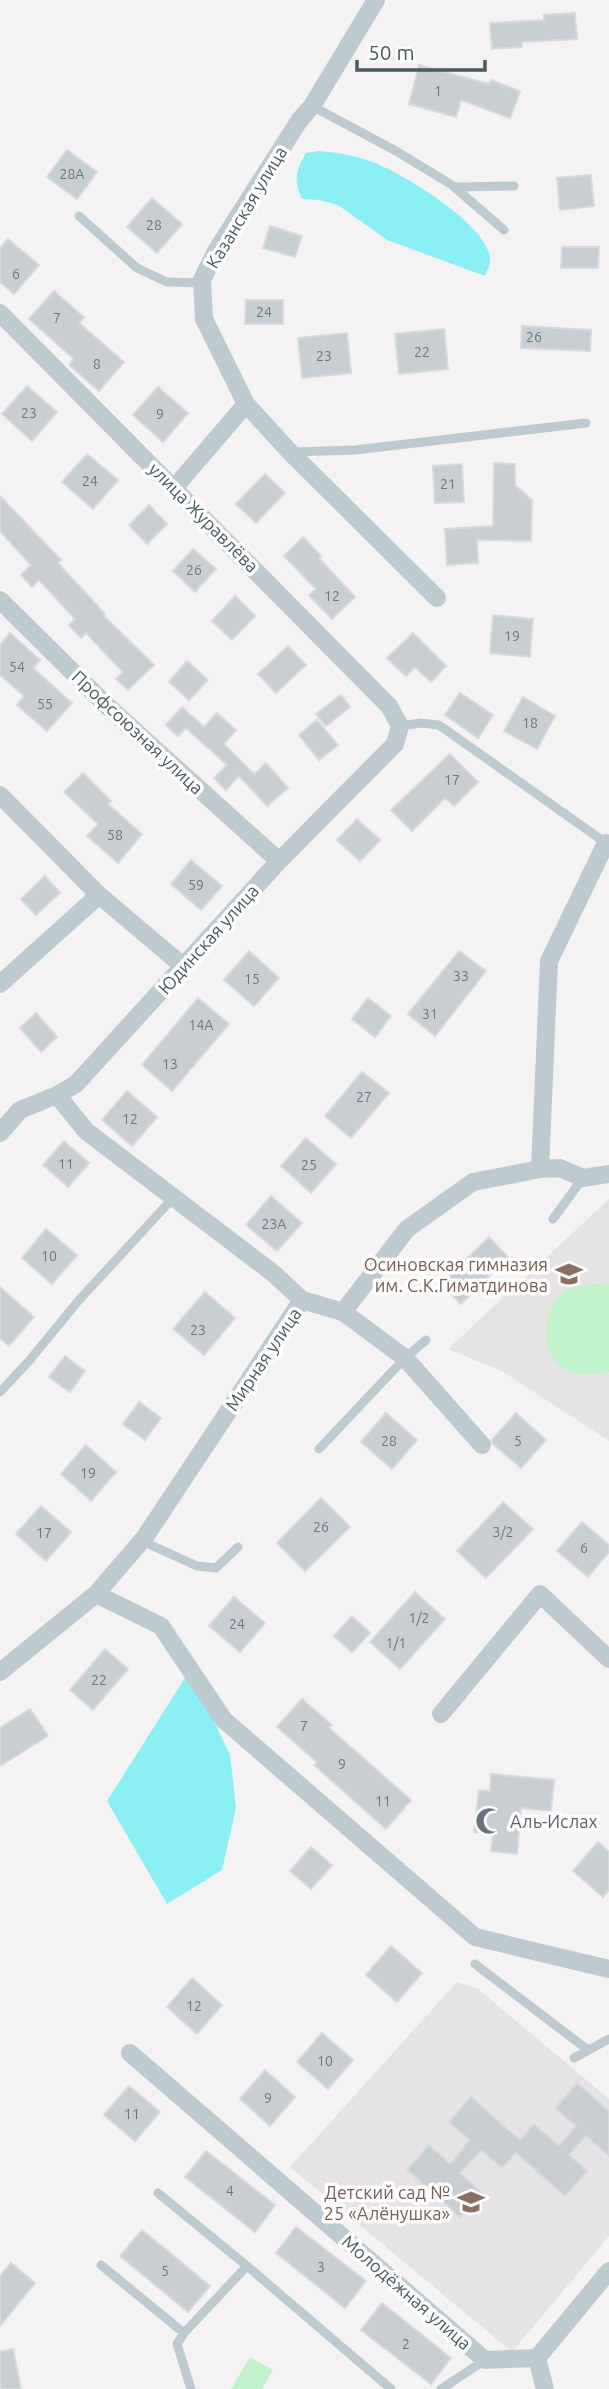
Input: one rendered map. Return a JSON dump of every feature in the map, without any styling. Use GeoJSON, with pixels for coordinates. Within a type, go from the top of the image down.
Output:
{"type":"FeatureCollection","features":[{"type":"Feature","properties":{"kind":"street","name":"Казанская улица"},"geometry":{"type":"LineString","coordinates":[[246,404],[204,319],[203,283],[216,251],[299,121],[312,106],[376,0]]}},
{"type":"Feature","properties":{"kind":"street","name":"улица Журавлёва"},"geometry":{"type":"LineString","coordinates":[[0,313],[389,706],[400,726]]}},
{"type":"Feature","properties":{"kind":"street"},"geometry":{"type":"LineString","coordinates":[[175,487],[246,404],[290,452],[436,598]]}},
{"type":"Feature","properties":{"kind":"street","name":"Профсоюзная улица"},"geometry":{"type":"LineString","coordinates":[[0,600],[105,704],[279,861]]}},
{"type":"Feature","properties":{"kind":"street","name":"Юдинская улица"},"geometry":{"type":"LineString","coordinates":[[0,1133],[20,1110],[76,1084],[279,861],[395,744],[400,726]]}},
{"type":"Feature","properties":{"kind":"street"},"geometry":{"type":"LineString","coordinates":[[0,796],[99,895],[183,966]]}},
{"type":"Feature","properties":{"kind":"street"},"geometry":{"type":"LineString","coordinates":[[540,1169],[549,961],[606,843]]}},
{"type":"Feature","properties":{"kind":"street"},"geometry":{"type":"LineString","coordinates":[[0,984],[99,895]]}},
{"type":"Feature","properties":{"kind":"street"},"geometry":{"type":"LineString","coordinates":[[57,1095],[86,1131],[273,1273],[302,1300]]}},
{"type":"Feature","properties":{"kind":"street"},"geometry":{"type":"LineString","coordinates":[[482,1445],[405,1358],[343,1312],[407,1230],[473,1182],[540,1169],[560,1168],[583,1178],[609,1174]]}},
{"type":"Feature","properties":{"kind":"street","name":"Мирная улица"},"geometry":{"type":"LineString","coordinates":[[0,1672],[96,1594],[142,1541],[302,1300],[343,1312]]}},
{"type":"Feature","properties":{"kind":"street"},"geometry":{"type":"LineString","coordinates":[[96,1594],[161,1626],[224,1720],[475,1937],[609,1969]]}},
{"type":"Feature","properties":{"kind":"street"},"geometry":{"type":"LineString","coordinates":[[441,1714],[540,1594],[609,1660]]}},
{"type":"Feature","properties":{"kind":"street","name":"Молодёжная улица"},"geometry":{"type":"LineString","coordinates":[[130,2053],[485,2360],[537,2358]]}},
{"type":"Feature","properties":{"kind":"street"},"geometry":{"type":"LineString","coordinates":[[545,2389],[537,2358],[609,2270]]}},
{"type":"Feature","properties":{"kind":"lane"},"geometry":{"type":"LineString","coordinates":[[312,106],[396,151],[454,187],[504,230]]}},
{"type":"Feature","properties":{"kind":"lane"},"geometry":{"type":"LineString","coordinates":[[454,187],[513,186]]}},
{"type":"Feature","properties":{"kind":"lane"},"geometry":{"type":"LineString","coordinates":[[79,216],[137,268],[167,282],[203,283]]}},
{"type":"Feature","properties":{"kind":"lane"},"geometry":{"type":"LineString","coordinates":[[290,452],[355,450],[586,423]]}},
{"type":"Feature","properties":{"kind":"lane"},"geometry":{"type":"LineString","coordinates":[[400,726],[421,723],[439,725],[606,843]]}},
{"type":"Feature","properties":{"kind":"lane"},"geometry":{"type":"LineString","coordinates":[[553,1219],[583,1178]]}},
{"type":"Feature","properties":{"kind":"lane"},"geometry":{"type":"LineString","coordinates":[[0,1392],[79,1300],[173,1198]]}},
{"type":"Feature","properties":{"kind":"lane"},"geometry":{"type":"LineString","coordinates":[[319,1449],[405,1358],[426,1340]]}},
{"type":"Feature","properties":{"kind":"lane"},"geometry":{"type":"LineString","coordinates":[[142,1541],[197,1566],[216,1568],[239,1547]]}},
{"type":"Feature","properties":{"kind":"lane"},"geometry":{"type":"LineString","coordinates":[[475,1964],[588,2050]]}},
{"type":"Feature","properties":{"kind":"lane"},"geometry":{"type":"LineString","coordinates":[[574,2058],[609,2039]]}},
{"type":"Feature","properties":{"kind":"lane"},"geometry":{"type":"LineString","coordinates":[[158,2193],[391,2389]]}},
{"type":"Feature","properties":{"kind":"lane"},"geometry":{"type":"LineString","coordinates":[[101,2265],[184,2333]]}},
{"type":"Feature","properties":{"kind":"lane"},"geometry":{"type":"LineString","coordinates":[[191,2389],[177,2344],[184,2333],[247,2266]]}},
{"type":"Feature","properties":{"kind":"lane"},"geometry":{"type":"LineString","coordinates":[[441,2389],[485,2360]]}},
{"type":"Feature","properties":{"kind":"shaded area","name":"Осиновская гимназия им. С.К.Гиматдинова"},"geometry":{"type":"Polygon","coordinates":[[[609,1199],[609,1441],[502,1371],[448,1349],[609,1199]]]}},
{"type":"Feature","properties":{"kind":"shaded area","name":"Детский сад № 25 «Алёнушка»"},"geometry":{"type":"Polygon","coordinates":[[[457,1982],[478,1989],[609,2099],[609,2236],[512,2352],[290,2167],[457,1982]]]}},
{"type":"Feature","properties":{"kind":"green space"},"geometry":{"type":"Polygon","coordinates":[[[609,1283],[609,1372],[576,1374],[560,1366],[548,1346],[547,1321],[551,1309],[566,1291],[609,1283]]]}},
{"type":"Feature","properties":{"kind":"green space"},"geometry":{"type":"Polygon","coordinates":[[[250,2357],[273,2370],[262,2389],[231,2389],[250,2357]]]}},
{"type":"Feature","properties":{"kind":"water"},"geometry":{"type":"Polygon","coordinates":[[[318,151],[370,161],[401,176],[442,202],[477,232],[487,247],[490,261],[485,276],[387,240],[338,205],[302,199],[297,187],[298,170],[306,153],[318,151]]]}},
{"type":"Feature","properties":{"kind":"water"},"geometry":{"type":"Polygon","coordinates":[[[190,1670],[230,1755],[236,1808],[222,1870],[167,1904],[107,1801],[190,1670]]]}},
{"type":"Feature","properties":{"kind":"building"},"geometry":{"type":"Polygon","coordinates":[[[575,13],[577,39],[522,42],[522,47],[492,49],[490,23],[544,20],[544,15],[575,13]]]}},
{"type":"Feature","properties":{"kind":"building"},"geometry":{"type":"Polygon","coordinates":[[[419,65],[489,84],[491,80],[520,91],[510,118],[461,100],[456,117],[409,104],[419,65]]]}},
{"type":"Feature","properties":{"kind":"building"},"geometry":{"type":"Polygon","coordinates":[[[67,150],[97,172],[77,199],[47,177],[67,150]]]}},
{"type":"Feature","properties":{"kind":"building"},"geometry":{"type":"Polygon","coordinates":[[[591,175],[594,206],[560,210],[557,178],[591,175]]]}},
{"type":"Feature","properties":{"kind":"building"},"geometry":{"type":"Polygon","coordinates":[[[152,198],[182,224],[157,253],[127,227],[152,198]]]}},
{"type":"Feature","properties":{"kind":"building"},"geometry":{"type":"Polygon","coordinates":[[[270,226],[302,236],[295,257],[263,248],[270,226]]]}},
{"type":"Feature","properties":{"kind":"building"},"geometry":{"type":"Polygon","coordinates":[[[8,239],[39,265],[14,294],[0,282],[0,248],[8,239]]]}},
{"type":"Feature","properties":{"kind":"building"},"geometry":{"type":"Polygon","coordinates":[[[562,247],[599,247],[598,268],[561,268],[562,247]]]}},
{"type":"Feature","properties":{"kind":"building"},"geometry":{"type":"Polygon","coordinates":[[[54,291],[84,317],[79,323],[124,362],[99,391],[69,365],[74,359],[29,319],[54,291]]]}},
{"type":"Feature","properties":{"kind":"building"},"geometry":{"type":"Polygon","coordinates":[[[246,300],[283,300],[283,324],[245,324],[246,300]]]}},
{"type":"Feature","properties":{"kind":"building"},"geometry":{"type":"Polygon","coordinates":[[[522,326],[591,330],[590,351],[521,348],[522,326]]]}},
{"type":"Feature","properties":{"kind":"building"},"geometry":{"type":"Polygon","coordinates":[[[444,329],[448,369],[399,374],[395,334],[444,329]]]}},
{"type":"Feature","properties":{"kind":"building"},"geometry":{"type":"Polygon","coordinates":[[[347,333],[351,373],[302,378],[298,338],[347,333]]]}},
{"type":"Feature","properties":{"kind":"building"},"geometry":{"type":"Polygon","coordinates":[[[27,386],[57,412],[32,441],[2,414],[27,386]]]}},
{"type":"Feature","properties":{"kind":"building"},"geometry":{"type":"Polygon","coordinates":[[[158,387],[188,413],[163,442],[133,415],[158,387]]]}},
{"type":"Feature","properties":{"kind":"building"},"geometry":{"type":"Polygon","coordinates":[[[87,454],[118,480],[93,509],[62,482],[87,454]]]}},
{"type":"Feature","properties":{"kind":"building"},"geometry":{"type":"Polygon","coordinates":[[[494,463],[515,464],[515,485],[532,500],[531,541],[477,540],[478,563],[447,565],[445,529],[493,526],[494,463]]]}},
{"type":"Feature","properties":{"kind":"building"},"geometry":{"type":"Polygon","coordinates":[[[462,464],[464,502],[435,503],[433,466],[462,464]]]}},
{"type":"Feature","properties":{"kind":"building"},"geometry":{"type":"Polygon","coordinates":[[[265,474],[285,493],[256,523],[236,504],[265,474]]]}},
{"type":"Feature","properties":{"kind":"building"},"geometry":{"type":"Polygon","coordinates":[[[0,496],[61,560],[58,563],[104,616],[154,665],[128,690],[116,679],[123,672],[86,633],[81,638],[69,625],[75,619],[39,580],[32,587],[21,575],[31,565],[0,531],[0,496]]]}},
{"type":"Feature","properties":{"kind":"building"},"geometry":{"type":"Polygon","coordinates":[[[149,505],[167,524],[147,544],[129,525],[149,505]]]}},
{"type":"Feature","properties":{"kind":"building"},"geometry":{"type":"Polygon","coordinates":[[[303,537],[355,597],[332,619],[309,595],[316,589],[284,556],[303,537]]]}},
{"type":"Feature","properties":{"kind":"building"},"geometry":{"type":"Polygon","coordinates":[[[193,549],[216,569],[195,592],[173,571],[193,549]]]}},
{"type":"Feature","properties":{"kind":"building"},"geometry":{"type":"Polygon","coordinates":[[[235,596],[255,616],[232,640],[212,621],[235,596]]]}},
{"type":"Feature","properties":{"kind":"building"},"geometry":{"type":"Polygon","coordinates":[[[493,615],[533,619],[530,657],[490,653],[493,615]]]}},
{"type":"Feature","properties":{"kind":"building"},"geometry":{"type":"Polygon","coordinates":[[[10,633],[40,660],[33,668],[72,703],[47,731],[17,705],[24,696],[0,675],[0,645],[10,633]]]}},
{"type":"Feature","properties":{"kind":"building"},"geometry":{"type":"Polygon","coordinates":[[[413,633],[446,666],[431,682],[415,667],[406,676],[387,658],[413,633]]]}},
{"type":"Feature","properties":{"kind":"building"},"geometry":{"type":"Polygon","coordinates":[[[288,646],[306,665],[276,693],[258,674],[288,646]]]}},
{"type":"Feature","properties":{"kind":"building"},"geometry":{"type":"Polygon","coordinates":[[[187,661],[208,680],[189,700],[169,682],[187,661]]]}},
{"type":"Feature","properties":{"kind":"building"},"geometry":{"type":"Polygon","coordinates":[[[460,693],[493,715],[478,738],[445,715],[460,693]]]}},
{"type":"Feature","properties":{"kind":"building"},"geometry":{"type":"Polygon","coordinates":[[[341,695],[350,707],[326,726],[316,714],[341,695]]]}},
{"type":"Feature","properties":{"kind":"building"},"geometry":{"type":"Polygon","coordinates":[[[523,697],[555,716],[537,749],[504,731],[523,697]]]}},
{"type":"Feature","properties":{"kind":"building"},"geometry":{"type":"Polygon","coordinates":[[[182,707],[204,727],[217,713],[236,730],[224,744],[254,774],[266,763],[288,788],[267,806],[239,776],[226,790],[214,778],[227,765],[186,728],[178,736],[166,725],[182,707]]]}},
{"type":"Feature","properties":{"kind":"building"},"geometry":{"type":"Polygon","coordinates":[[[317,720],[338,745],[319,760],[299,735],[317,720]]]}},
{"type":"Feature","properties":{"kind":"building"},"geometry":{"type":"Polygon","coordinates":[[[450,754],[478,782],[454,806],[445,798],[412,831],[391,810],[450,754]]]}},
{"type":"Feature","properties":{"kind":"building"},"geometry":{"type":"Polygon","coordinates":[[[83,773],[111,801],[108,804],[142,834],[118,863],[87,836],[98,824],[64,792],[83,773]]]}},
{"type":"Feature","properties":{"kind":"building"},"geometry":{"type":"Polygon","coordinates":[[[357,819],[380,840],[360,861],[337,840],[357,819]]]}},
{"type":"Feature","properties":{"kind":"building"},"geometry":{"type":"Polygon","coordinates":[[[191,860],[222,886],[201,910],[171,884],[191,860]]]}},
{"type":"Feature","properties":{"kind":"building"},"geometry":{"type":"Polygon","coordinates":[[[45,876],[60,893],[36,915],[21,899],[45,876]]]}},
{"type":"Feature","properties":{"kind":"building"},"geometry":{"type":"Polygon","coordinates":[[[249,951],[279,978],[254,1006],[224,980],[249,951]]]}},
{"type":"Feature","properties":{"kind":"building"},"geometry":{"type":"Polygon","coordinates":[[[459,951],[486,971],[435,1036],[408,1014],[459,951]]]}},
{"type":"Feature","properties":{"kind":"building"},"geometry":{"type":"Polygon","coordinates":[[[198,998],[229,1024],[172,1091],[142,1065],[198,998]]]}},
{"type":"Feature","properties":{"kind":"building"},"geometry":{"type":"Polygon","coordinates":[[[368,998],[391,1016],[375,1037],[352,1019],[368,998]]]}},
{"type":"Feature","properties":{"kind":"building"},"geometry":{"type":"Polygon","coordinates":[[[36,1013],[57,1037],[41,1052],[20,1028],[36,1013]]]}},
{"type":"Feature","properties":{"kind":"building"},"geometry":{"type":"Polygon","coordinates":[[[362,1072],[389,1093],[351,1138],[325,1116],[362,1072]]]}},
{"type":"Feature","properties":{"kind":"building"},"geometry":{"type":"Polygon","coordinates":[[[127,1091],[157,1117],[132,1146],[102,1120],[127,1091]]]}},
{"type":"Feature","properties":{"kind":"building"},"geometry":{"type":"Polygon","coordinates":[[[306,1138],[336,1164],[311,1193],[281,1166],[306,1138]]]}},
{"type":"Feature","properties":{"kind":"building"},"geometry":{"type":"Polygon","coordinates":[[[64,1141],[89,1163],[68,1187],[43,1165],[64,1141]]]}},
{"type":"Feature","properties":{"kind":"building"},"geometry":{"type":"Polygon","coordinates":[[[271,1196],[302,1223],[277,1251],[246,1225],[271,1196]]]}},
{"type":"Feature","properties":{"kind":"building"},"geometry":{"type":"Polygon","coordinates":[[[46,1229],[77,1255],[52,1284],[22,1258],[46,1229]]]}},
{"type":"Feature","properties":{"kind":"building"},"geometry":{"type":"Polygon","coordinates":[[[489,1237],[508,1257],[461,1304],[441,1284],[489,1237]]]}},
{"type":"Feature","properties":{"kind":"building"},"geometry":{"type":"Polygon","coordinates":[[[0,1287],[34,1317],[9,1346],[0,1338],[0,1287]]]}},
{"type":"Feature","properties":{"kind":"building"},"geometry":{"type":"Polygon","coordinates":[[[205,1292],[235,1318],[204,1355],[173,1329],[205,1292]]]}},
{"type":"Feature","properties":{"kind":"building"},"geometry":{"type":"Polygon","coordinates":[[[65,1356],[85,1371],[70,1392],[49,1377],[65,1356]]]}},
{"type":"Feature","properties":{"kind":"building"},"geometry":{"type":"Polygon","coordinates":[[[139,1402],[161,1418],[145,1440],[123,1424],[139,1402]]]}},
{"type":"Feature","properties":{"kind":"building"},"geometry":{"type":"Polygon","coordinates":[[[386,1413],[417,1440],[392,1469],[361,1442],[386,1413]]]}},
{"type":"Feature","properties":{"kind":"building"},"geometry":{"type":"Polygon","coordinates":[[[516,1413],[546,1440],[521,1468],[493,1444],[492,1440],[516,1413]]]}},
{"type":"Feature","properties":{"kind":"building"},"geometry":{"type":"Polygon","coordinates":[[[86,1445],[116,1472],[91,1501],[61,1474],[86,1445]]]}},
{"type":"Feature","properties":{"kind":"building"},"geometry":{"type":"Polygon","coordinates":[[[321,1498],[350,1527],[305,1571],[277,1543],[321,1498]]]}},
{"type":"Feature","properties":{"kind":"building"},"geometry":{"type":"Polygon","coordinates":[[[503,1502],[533,1529],[486,1578],[457,1551],[503,1502]]]}},
{"type":"Feature","properties":{"kind":"building"},"geometry":{"type":"Polygon","coordinates":[[[41,1506],[71,1532],[46,1561],[16,1534],[41,1506]]]}},
{"type":"Feature","properties":{"kind":"building"},"geometry":{"type":"Polygon","coordinates":[[[582,1522],[609,1545],[609,1552],[588,1577],[557,1551],[582,1522]]]}},
{"type":"Feature","properties":{"kind":"building"},"geometry":{"type":"Polygon","coordinates":[[[415,1592],[445,1619],[400,1669],[370,1642],[415,1592]]]}},
{"type":"Feature","properties":{"kind":"building"},"geometry":{"type":"Polygon","coordinates":[[[234,1597],[265,1623],[240,1652],[209,1626],[234,1597]]]}},
{"type":"Feature","properties":{"kind":"building"},"geometry":{"type":"Polygon","coordinates":[[[352,1616],[370,1633],[352,1652],[334,1636],[352,1616]]]}},
{"type":"Feature","properties":{"kind":"building"},"geometry":{"type":"Polygon","coordinates":[[[105,1649],[128,1669],[93,1710],[70,1690],[105,1649]]]}},
{"type":"Feature","properties":{"kind":"building"},"geometry":{"type":"Polygon","coordinates":[[[302,1699],[332,1725],[329,1728],[411,1800],[386,1829],[314,1765],[317,1762],[277,1727],[302,1699]]]}},
{"type":"Feature","properties":{"kind":"building"},"geometry":{"type":"Polygon","coordinates":[[[30,1709],[48,1736],[0,1766],[0,1728],[30,1709]]]}},
{"type":"Feature","properties":{"kind":"building","name":"Аль-Ислах"},"geometry":{"type":"Polygon","coordinates":[[[491,1774],[554,1780],[551,1811],[521,1808],[517,1854],[491,1851],[493,1833],[474,1832],[479,1790],[490,1791],[491,1774]]]}},
{"type":"Feature","properties":{"kind":"building"},"geometry":{"type":"Polygon","coordinates":[[[598,1842],[609,1852],[609,1890],[603,1897],[573,1871],[598,1842]]]}},
{"type":"Feature","properties":{"kind":"building"},"geometry":{"type":"Polygon","coordinates":[[[311,1847],[332,1865],[311,1889],[290,1871],[311,1847]]]}},
{"type":"Feature","properties":{"kind":"building"},"geometry":{"type":"Polygon","coordinates":[[[391,1946],[422,1973],[397,2002],[366,1975],[391,1946]]]}},
{"type":"Feature","properties":{"kind":"building"},"geometry":{"type":"Polygon","coordinates":[[[192,1978],[222,2005],[197,2034],[167,2007],[192,1978]]]}},
{"type":"Feature","properties":{"kind":"building"},"geometry":{"type":"Polygon","coordinates":[[[322,2033],[353,2060],[328,2089],[297,2062],[322,2033]]]}},
{"type":"Feature","properties":{"kind":"building"},"geometry":{"type":"Polygon","coordinates":[[[265,2070],[295,2097],[270,2126],[240,2099],[265,2070]]]}},
{"type":"Feature","properties":{"kind":"building"},"geometry":{"type":"Polygon","coordinates":[[[577,2083],[609,2111],[609,2156],[586,2136],[569,2155],[587,2171],[565,2196],[516,2153],[502,2168],[481,2150],[460,2173],[481,2192],[460,2217],[407,2170],[429,2145],[450,2164],[470,2140],[449,2122],[471,2097],[520,2140],[534,2124],[559,2146],[576,2126],[555,2108],[577,2083]]]}},
{"type":"Feature","properties":{"kind":"building"},"geometry":{"type":"Polygon","coordinates":[[[129,2086],[160,2112],[135,2141],[104,2115],[129,2086]]]}},
{"type":"Feature","properties":{"kind":"building"},"geometry":{"type":"Polygon","coordinates":[[[206,2151],[275,2205],[255,2232],[185,2177],[206,2151]]]}},
{"type":"Feature","properties":{"kind":"building"},"geometry":{"type":"Polygon","coordinates":[[[296,2227],[366,2281],[345,2308],[276,2253],[296,2227]]]}},
{"type":"Feature","properties":{"kind":"building"},"geometry":{"type":"Polygon","coordinates":[[[142,2230],[210,2286],[188,2312],[120,2256],[142,2230]]]}},
{"type":"Feature","properties":{"kind":"building"},"geometry":{"type":"Polygon","coordinates":[[[11,2263],[35,2283],[0,2326],[0,2276],[11,2263]]]}},
{"type":"Feature","properties":{"kind":"building"},"geometry":{"type":"Polygon","coordinates":[[[382,2303],[451,2358],[431,2384],[361,2330],[382,2303]]]}},
{"type":"Feature","properties":{"kind":"building"},"geometry":{"type":"Polygon","coordinates":[[[13,2349],[21,2389],[0,2389],[0,2352],[13,2349]]]}},
{"type":"Feature","properties":{"kind":"place","name":"Осиновская гимназия им. С.К.Гиматдинова"},"geometry":{"type":"Point","coordinates":[569,1274]}},
{"type":"Feature","properties":{"kind":"place","name":"Аль-Ислах"},"geometry":{"type":"Point","coordinates":[489,1821]}},
{"type":"Feature","properties":{"kind":"place","name":"Детский сад № 25 «Алёнушка»"},"geometry":{"type":"Point","coordinates":[471,2202]}}]}
